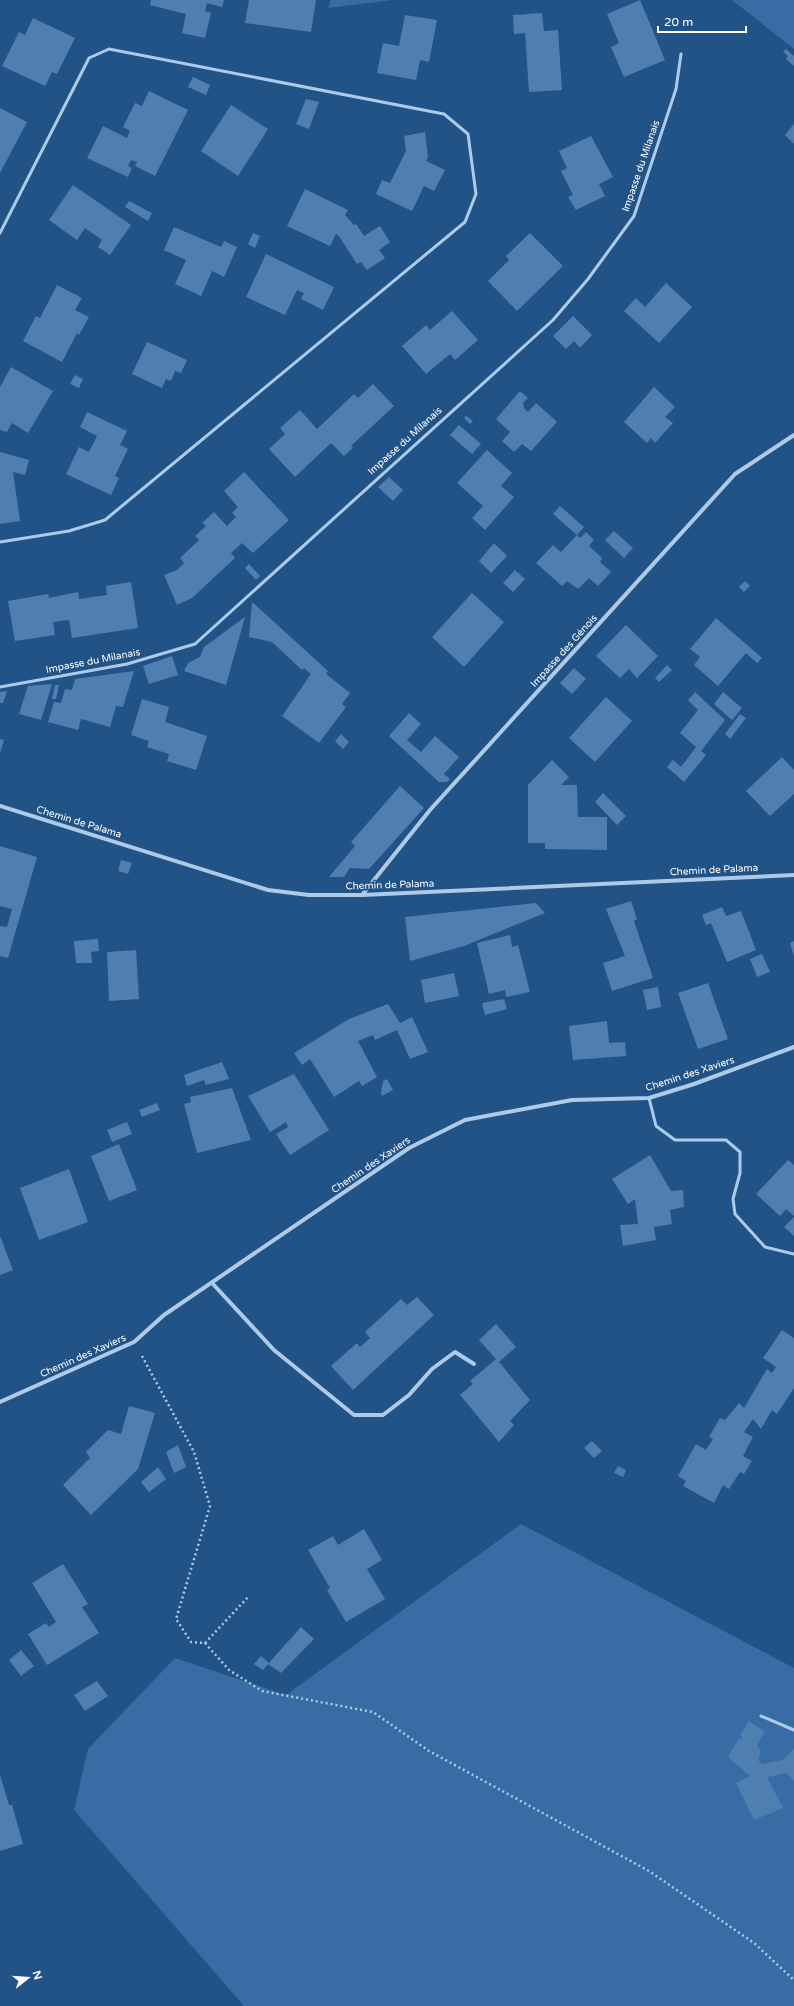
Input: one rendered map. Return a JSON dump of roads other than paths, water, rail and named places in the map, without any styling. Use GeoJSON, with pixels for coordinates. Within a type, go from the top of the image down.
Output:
{"type":"FeatureCollection","features":[{"type":"Feature","properties":{"kind":"street","name":"Impasse des Génois"},"geometry":{"type":"LineString","coordinates":[[362,895],[430,810],[735,474],[794,435]]}},
{"type":"Feature","properties":{"kind":"street","name":"Chemin de Palama"},"geometry":{"type":"LineString","coordinates":[[0,806],[268,890],[309,895],[362,895],[794,875]]}},
{"type":"Feature","properties":{"kind":"street","name":"Chemin des Xaviers"},"geometry":{"type":"LineString","coordinates":[[0,1402],[134,1342],[164,1314],[409,1148],[465,1120],[572,1100],[649,1098],[694,1084],[794,1047]]}},
{"type":"Feature","properties":{"kind":"street"},"geometry":{"type":"LineString","coordinates":[[212,1282],[274,1350],[354,1415],[383,1415],[409,1394],[432,1369],[456,1352],[474,1364]]}},
{"type":"Feature","properties":{"kind":"lane"},"geometry":{"type":"LineString","coordinates":[[0,233],[89,58],[109,48],[444,114],[468,134],[476,194],[464,222],[105,520],[68,531],[0,542]]}},
{"type":"Feature","properties":{"kind":"lane","name":"Impasse du Milanais"},"geometry":{"type":"LineString","coordinates":[[0,687],[127,664],[195,644],[429,430],[553,320],[588,279],[634,216],[676,89],[681,54]]}},
{"type":"Feature","properties":{"kind":"lane"},"geometry":{"type":"LineString","coordinates":[[649,1098],[656,1126],[675,1140],[726,1140],[740,1152],[740,1173],[733,1199],[735,1214],[765,1247],[794,1254]]}},
{"type":"Feature","properties":{"kind":"lane"},"geometry":{"type":"LineString","coordinates":[[761,1716],[794,1730]]}}]}
